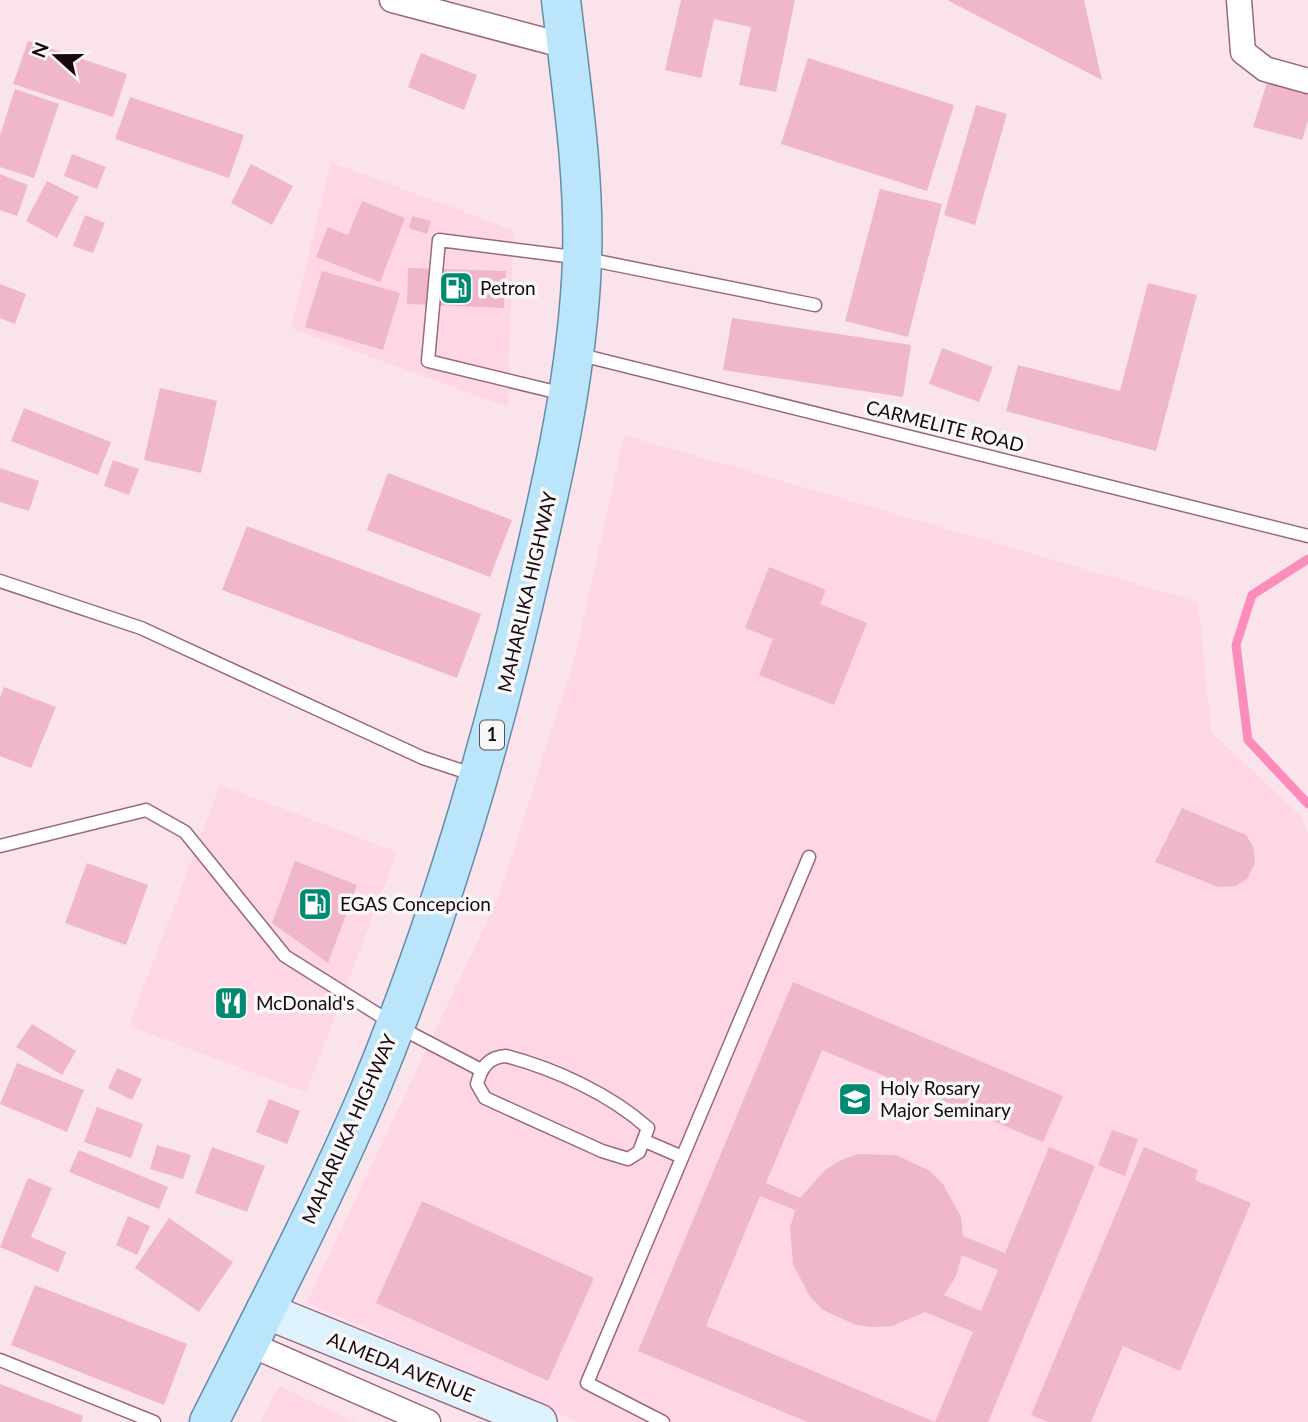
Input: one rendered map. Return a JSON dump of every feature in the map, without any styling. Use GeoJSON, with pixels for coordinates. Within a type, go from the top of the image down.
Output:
{"type":"FeatureCollection","features":[{"type":"Feature","properties":{"kind":"main road","name":"MAHARLIKA HIGHWAY"},"geometry":{"type":"LineString","coordinates":[[217,1420],[256,1327],[362,1106],[396,1025],[480,777],[501,704],[546,509],[568,395],[582,258],[574,113],[561,0]]}},
{"type":"Feature","properties":{"kind":"main road","name":"ALMEDA AVENUE"},"geometry":{"type":"LineString","coordinates":[[256,1327],[539,1422]]}},
{"type":"Feature","properties":{"kind":"street"},"geometry":{"type":"LineString","coordinates":[[392,0],[566,46]]}},
{"type":"Feature","properties":{"kind":"street"},"geometry":{"type":"LineString","coordinates":[[1239,0],[1243,52],[1265,69],[1308,81]]}},
{"type":"Feature","properties":{"kind":"street"},"geometry":{"type":"LineString","coordinates":[[256,1327],[428,1422]]}},
{"type":"Feature","properties":{"kind":"lane"},"geometry":{"type":"LineString","coordinates":[[568,395],[428,361],[439,240],[582,258],[815,305]]}},
{"type":"Feature","properties":{"kind":"lane","name":"CARMELITE ROAD"},"geometry":{"type":"LineString","coordinates":[[573,354],[1303,535]]}},
{"type":"Feature","properties":{"kind":"lane"},"geometry":{"type":"LineString","coordinates":[[0,581],[141,628],[423,758],[480,777]]}},
{"type":"Feature","properties":{"kind":"lane"},"geometry":{"type":"LineString","coordinates":[[0,846],[146,810],[185,832],[285,956],[396,1025],[481,1070]]}},
{"type":"Feature","properties":{"kind":"lane"},"geometry":{"type":"LineString","coordinates":[[663,1422],[587,1383],[809,857]]}},
{"type":"Feature","properties":{"kind":"lane"},"geometry":{"type":"LineString","coordinates":[[506,1056],[541,1067],[632,1114],[648,1128],[645,1141],[639,1152],[628,1159],[544,1127],[485,1098],[477,1084],[481,1070],[494,1057],[506,1056]]}},
{"type":"Feature","properties":{"kind":"lane"},"geometry":{"type":"LineString","coordinates":[[645,1141],[682,1157]]}},
{"type":"Feature","properties":{"kind":"lane"},"geometry":{"type":"LineString","coordinates":[[0,1360],[154,1422]]}},
{"type":"Feature","properties":{"kind":"shaded area"},"geometry":{"type":"Polygon","coordinates":[[[331,162],[513,230],[508,407],[291,328],[331,162]]]}},
{"type":"Feature","properties":{"kind":"shaded area","name":"Holy Rosary Major Seminary"},"geometry":{"type":"Polygon","coordinates":[[[624,435],[1198,602],[1211,732],[1301,816],[1308,833],[1308,1422],[578,1422],[307,1302],[499,896],[576,653],[624,435]]]}},
{"type":"Feature","properties":{"kind":"shaded area","name":"McDonald's"},"geometry":{"type":"Polygon","coordinates":[[[220,785],[397,852],[306,1093],[129,1026],[220,785]]]}},
{"type":"Feature","properties":{"kind":"shaded area"},"geometry":{"type":"Polygon","coordinates":[[[279,1386],[355,1422],[260,1422],[279,1386]]]}},
{"type":"Feature","properties":{"kind":"building"},"geometry":{"type":"Polygon","coordinates":[[[681,0],[795,0],[776,92],[739,85],[751,27],[714,19],[701,78],[665,70],[681,0]]]}},
{"type":"Feature","properties":{"kind":"building"},"geometry":{"type":"Polygon","coordinates":[[[947,0],[1084,0],[1102,80],[947,0]]]}},
{"type":"Feature","properties":{"kind":"building"},"geometry":{"type":"Polygon","coordinates":[[[28,41],[127,74],[113,117],[13,84],[28,41]]]}},
{"type":"Feature","properties":{"kind":"building"},"geometry":{"type":"Polygon","coordinates":[[[421,53],[477,75],[464,110],[408,87],[421,53]]]}},
{"type":"Feature","properties":{"kind":"building"},"geometry":{"type":"Polygon","coordinates":[[[808,58],[954,105],[927,191],[781,144],[808,58]]]}},
{"type":"Feature","properties":{"kind":"building"},"geometry":{"type":"Polygon","coordinates":[[[1267,83],[1308,94],[1308,121],[1302,140],[1253,127],[1267,83]]]}},
{"type":"Feature","properties":{"kind":"building"},"geometry":{"type":"Polygon","coordinates":[[[15,89],[59,104],[34,178],[0,167],[0,135],[15,89]]]}},
{"type":"Feature","properties":{"kind":"building"},"geometry":{"type":"Polygon","coordinates":[[[130,97],[244,135],[229,178],[115,139],[130,97]]]}},
{"type":"Feature","properties":{"kind":"building"},"geometry":{"type":"Polygon","coordinates":[[[976,105],[1007,114],[975,225],[944,215],[976,105]]]}},
{"type":"Feature","properties":{"kind":"building"},"geometry":{"type":"Polygon","coordinates":[[[72,154],[106,167],[97,189],[64,176],[72,154]]]}},
{"type":"Feature","properties":{"kind":"building"},"geometry":{"type":"Polygon","coordinates":[[[251,164],[293,186],[272,225],[231,203],[251,164]]]}},
{"type":"Feature","properties":{"kind":"building"},"geometry":{"type":"Polygon","coordinates":[[[0,174],[28,185],[17,216],[0,210],[0,174]]]}},
{"type":"Feature","properties":{"kind":"building"},"geometry":{"type":"Polygon","coordinates":[[[47,181],[79,197],[57,238],[26,221],[47,181]]]}},
{"type":"Feature","properties":{"kind":"building"},"geometry":{"type":"Polygon","coordinates":[[[880,189],[942,204],[908,337],[845,321],[880,189]]]}},
{"type":"Feature","properties":{"kind":"building"},"geometry":{"type":"Polygon","coordinates":[[[362,201],[405,218],[380,282],[316,257],[328,227],[348,235],[362,201]]]}},
{"type":"Feature","properties":{"kind":"building"},"geometry":{"type":"Polygon","coordinates":[[[85,215],[105,223],[93,253],[73,246],[85,215]]]}},
{"type":"Feature","properties":{"kind":"building"},"geometry":{"type":"Polygon","coordinates":[[[412,216],[431,221],[427,234],[409,228],[412,216]]]}},
{"type":"Feature","properties":{"kind":"building","name":"Petron"},"geometry":{"type":"Polygon","coordinates":[[[408,268],[506,271],[504,308],[407,304],[408,268]]]}},
{"type":"Feature","properties":{"kind":"building"},"geometry":{"type":"Polygon","coordinates":[[[322,271],[400,293],[383,350],[305,327],[322,271]]]}},
{"type":"Feature","properties":{"kind":"building"},"geometry":{"type":"Polygon","coordinates":[[[1148,283],[1197,295],[1156,451],[1006,411],[1018,365],[1120,391],[1148,283]]]}},
{"type":"Feature","properties":{"kind":"building"},"geometry":{"type":"Polygon","coordinates":[[[0,284],[26,294],[15,324],[0,318],[0,284]]]}},
{"type":"Feature","properties":{"kind":"building"},"geometry":{"type":"Polygon","coordinates":[[[732,318],[911,345],[903,397],[723,370],[732,318]]]}},
{"type":"Feature","properties":{"kind":"building"},"geometry":{"type":"Polygon","coordinates":[[[942,348],[993,367],[979,402],[929,384],[942,348]]]}},
{"type":"Feature","properties":{"kind":"building"},"geometry":{"type":"Polygon","coordinates":[[[160,388],[217,401],[201,473],[144,460],[160,388]]]}},
{"type":"Feature","properties":{"kind":"building"},"geometry":{"type":"Polygon","coordinates":[[[24,408],[111,442],[98,475],[11,441],[24,408]]]}},
{"type":"Feature","properties":{"kind":"building"},"geometry":{"type":"Polygon","coordinates":[[[113,460],[139,469],[129,495],[104,486],[113,460]]]}},
{"type":"Feature","properties":{"kind":"building"},"geometry":{"type":"Polygon","coordinates":[[[0,468],[39,481],[29,511],[0,502],[0,468]]]}},
{"type":"Feature","properties":{"kind":"building"},"geometry":{"type":"Polygon","coordinates":[[[388,473],[512,520],[490,577],[367,530],[388,473]]]}},
{"type":"Feature","properties":{"kind":"building"},"geometry":{"type":"Polygon","coordinates":[[[247,526],[481,614],[457,678],[222,590],[247,526]]]}},
{"type":"Feature","properties":{"kind":"building"},"geometry":{"type":"Polygon","coordinates":[[[769,567],[826,590],[820,604],[867,623],[834,705],[759,675],[773,639],[745,628],[769,567]]]}},
{"type":"Feature","properties":{"kind":"building"},"geometry":{"type":"Polygon","coordinates":[[[4,687],[56,707],[31,768],[0,756],[0,698],[4,687]]]}},
{"type":"Feature","properties":{"kind":"building"},"geometry":{"type":"Polygon","coordinates":[[[1182,808],[1246,835],[1253,846],[1255,863],[1247,879],[1236,886],[1218,887],[1155,862],[1182,808]]]}},
{"type":"Feature","properties":{"kind":"building","name":"EGAS Concepcion"},"geometry":{"type":"Polygon","coordinates":[[[295,861],[357,885],[328,963],[272,923],[295,861]]]}},
{"type":"Feature","properties":{"kind":"building"},"geometry":{"type":"Polygon","coordinates":[[[87,863],[148,885],[126,945],[65,923],[87,863]]]}},
{"type":"Feature","properties":{"kind":"building"},"geometry":{"type":"Polygon","coordinates":[[[793,982],[1063,1096],[1043,1142],[822,1050],[766,1183],[800,1198],[825,1170],[841,1160],[859,1154],[896,1155],[930,1171],[943,1184],[961,1217],[963,1236],[1005,1253],[1049,1147],[1095,1166],[988,1422],[935,1422],[807,1422],[638,1351],[793,982]],[[760,1196],[706,1326],[935,1422],[973,1332],[925,1312],[892,1326],[873,1327],[856,1325],[823,1310],[810,1297],[793,1264],[790,1228],[795,1210],[760,1196]],[[962,1255],[956,1276],[944,1295],[981,1311],[998,1270],[962,1255]]]}},
{"type":"Feature","properties":{"kind":"building"},"geometry":{"type":"Polygon","coordinates":[[[32,1024],[76,1051],[62,1075],[16,1047],[32,1024]]]}},
{"type":"Feature","properties":{"kind":"building"},"geometry":{"type":"Polygon","coordinates":[[[17,1063],[84,1090],[67,1132],[0,1104],[17,1063]]]}},
{"type":"Feature","properties":{"kind":"building"},"geometry":{"type":"Polygon","coordinates":[[[117,1068],[142,1079],[132,1100],[108,1088],[117,1068]]]}},
{"type":"Feature","properties":{"kind":"building"},"geometry":{"type":"Polygon","coordinates":[[[269,1099],[300,1111],[287,1144],[256,1132],[269,1099]]]}},
{"type":"Feature","properties":{"kind":"building"},"geometry":{"type":"Polygon","coordinates":[[[97,1107],[143,1124],[131,1158],[84,1142],[97,1107]]]}},
{"type":"Feature","properties":{"kind":"building"},"geometry":{"type":"Polygon","coordinates":[[[1112,1130],[1138,1139],[1125,1176],[1098,1165],[1112,1130]]]}},
{"type":"Feature","properties":{"kind":"building"},"geometry":{"type":"Polygon","coordinates":[[[157,1145],[191,1155],[183,1179],[150,1169],[157,1145]]]}},
{"type":"Feature","properties":{"kind":"building"},"geometry":{"type":"Polygon","coordinates":[[[212,1147],[265,1166],[247,1212],[195,1193],[212,1147]]]}},
{"type":"Feature","properties":{"kind":"building"},"geometry":{"type":"Polygon","coordinates":[[[1144,1147],[1198,1170],[1195,1180],[1251,1203],[1180,1371],[1123,1346],[1091,1422],[1048,1422],[1031,1415],[1144,1147]]]}},
{"type":"Feature","properties":{"kind":"building"},"geometry":{"type":"Polygon","coordinates":[[[79,1150],[168,1187],[159,1209],[69,1172],[79,1150]]]}},
{"type":"Feature","properties":{"kind":"building"},"geometry":{"type":"Polygon","coordinates":[[[28,1178],[52,1188],[31,1237],[66,1252],[58,1272],[0,1247],[28,1178]]]}},
{"type":"Feature","properties":{"kind":"building"},"geometry":{"type":"Polygon","coordinates":[[[422,1201],[594,1278],[548,1381],[376,1303],[422,1201]]]}},
{"type":"Feature","properties":{"kind":"building"},"geometry":{"type":"Polygon","coordinates":[[[128,1216],[150,1226],[137,1255],[116,1245],[128,1216]]]}},
{"type":"Feature","properties":{"kind":"building"},"geometry":{"type":"Polygon","coordinates":[[[169,1218],[233,1262],[199,1312],[135,1268],[169,1218]]]}},
{"type":"Feature","properties":{"kind":"building"},"geometry":{"type":"Polygon","coordinates":[[[35,1285],[187,1344],[164,1405],[11,1345],[35,1285]]]}},
{"type":"Feature","properties":{"kind":"building"},"geometry":{"type":"Polygon","coordinates":[[[0,1384],[83,1416],[81,1422],[0,1422],[0,1384]]]}},
{"type":"Feature","properties":{"kind":"waterway"},"geometry":{"type":"LineString","coordinates":[[1308,559],[1252,595],[1236,645],[1248,740],[1308,804]]}},
{"type":"Feature","properties":{"kind":"place","name":"Petron"},"geometry":{"type":"Point","coordinates":[456,288]}},
{"type":"Feature","properties":{"kind":"place","name":"EGAS Concepcion"},"geometry":{"type":"Point","coordinates":[315,904]}},
{"type":"Feature","properties":{"kind":"place","name":"McDonald's"},"geometry":{"type":"Point","coordinates":[231,1003]}},
{"type":"Feature","properties":{"kind":"place","name":"Holy Rosary Major Seminary"},"geometry":{"type":"Point","coordinates":[855,1099]}}]}
